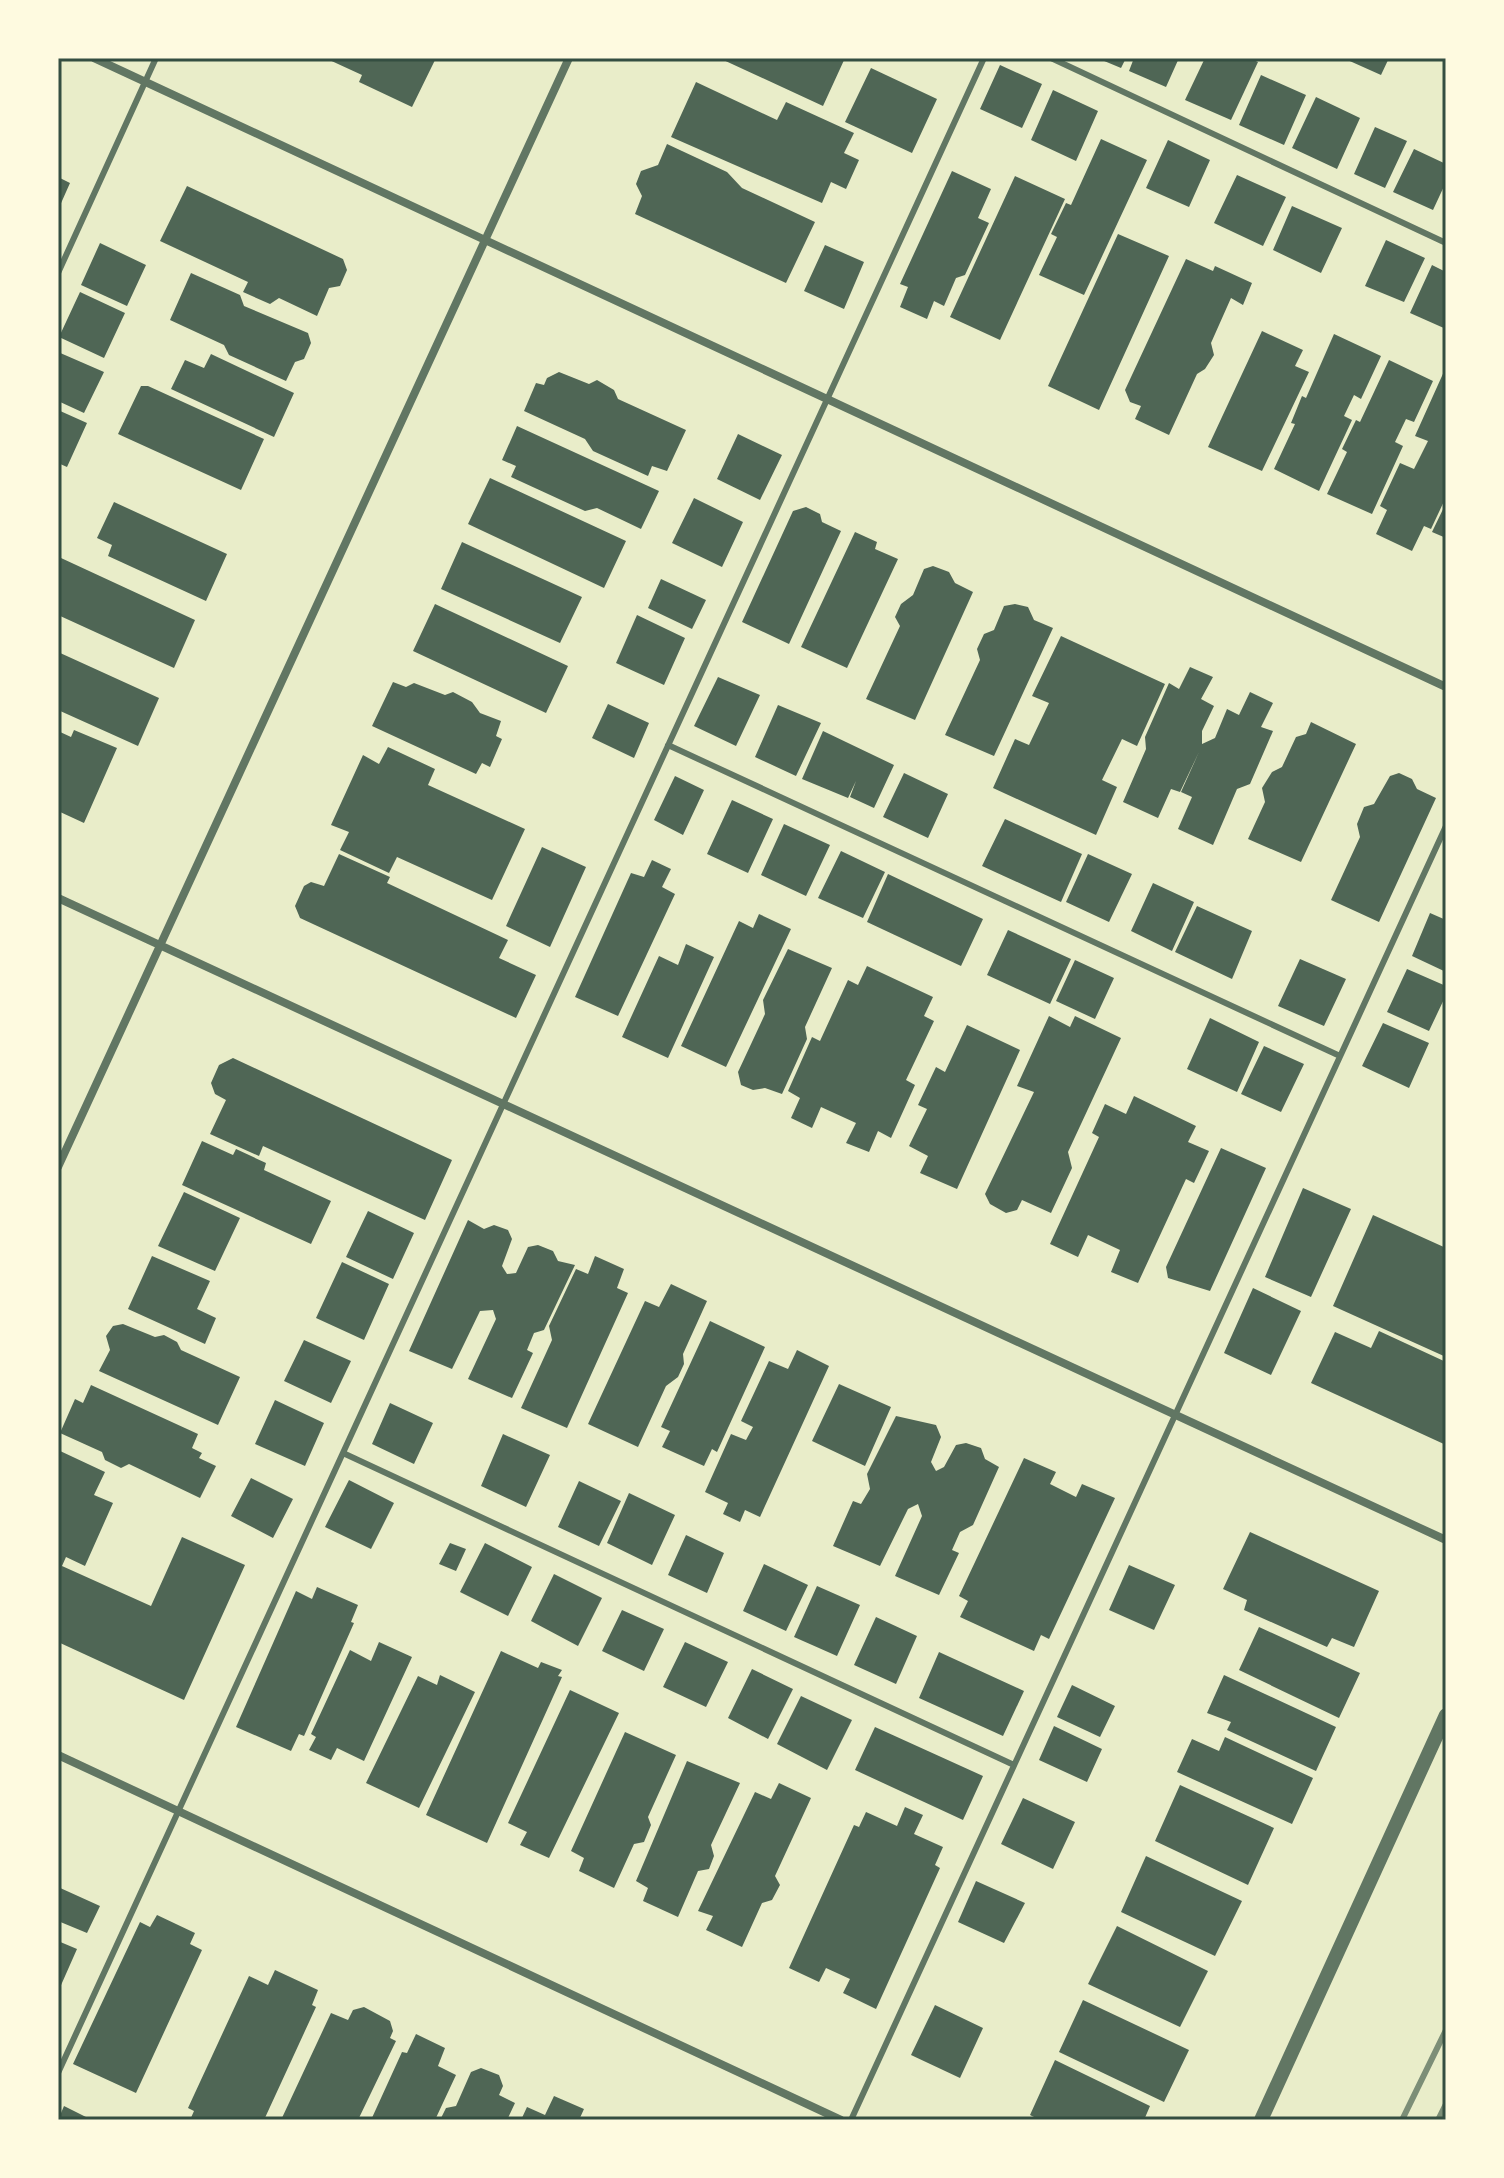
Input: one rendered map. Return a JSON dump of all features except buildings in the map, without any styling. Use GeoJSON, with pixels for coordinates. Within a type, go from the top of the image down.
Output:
{"type":"FeatureCollection","features":[{"type":"Feature","properties":{"kind":"street"},"geometry":{"type":"LineString","coordinates":[[94,58],[1446,687]]}},
{"type":"Feature","properties":{"kind":"street"},"geometry":{"type":"LineString","coordinates":[[58,1167],[569,58]]}},
{"type":"Feature","properties":{"kind":"street"},"geometry":{"type":"LineString","coordinates":[[58,898],[1446,1540]]}},
{"type":"Feature","properties":{"kind":"street"},"geometry":{"type":"LineString","coordinates":[[1261,2120],[1446,1715]]}},
{"type":"Feature","properties":{"kind":"street"},"geometry":{"type":"LineString","coordinates":[[58,1755],[841,2120]]}},
{"type":"Feature","properties":{"kind":"lane"},"geometry":{"type":"LineString","coordinates":[[58,273],[156,58]]}},
{"type":"Feature","properties":{"kind":"lane"},"geometry":{"type":"LineString","coordinates":[[58,2073],[984,58]]}},
{"type":"Feature","properties":{"kind":"lane"},"geometry":{"type":"LineString","coordinates":[[1051,58],[1446,243]]}},
{"type":"Feature","properties":{"kind":"lane"},"geometry":{"type":"LineString","coordinates":[[668,745],[1340,1056]]}},
{"type":"Feature","properties":{"kind":"lane"},"geometry":{"type":"LineString","coordinates":[[851,2120],[1446,826]]}},
{"type":"Feature","properties":{"kind":"lane"},"geometry":{"type":"LineString","coordinates":[[343,1453],[1014,1765]]}},
{"type":"Feature","properties":{"kind":"railway"},"geometry":{"type":"LineString","coordinates":[[1402,2120],[1446,2030]]}},
{"type":"Feature","properties":{"kind":"railway"},"geometry":{"type":"LineString","coordinates":[[1438,2120],[1446,2104]]}}]}
